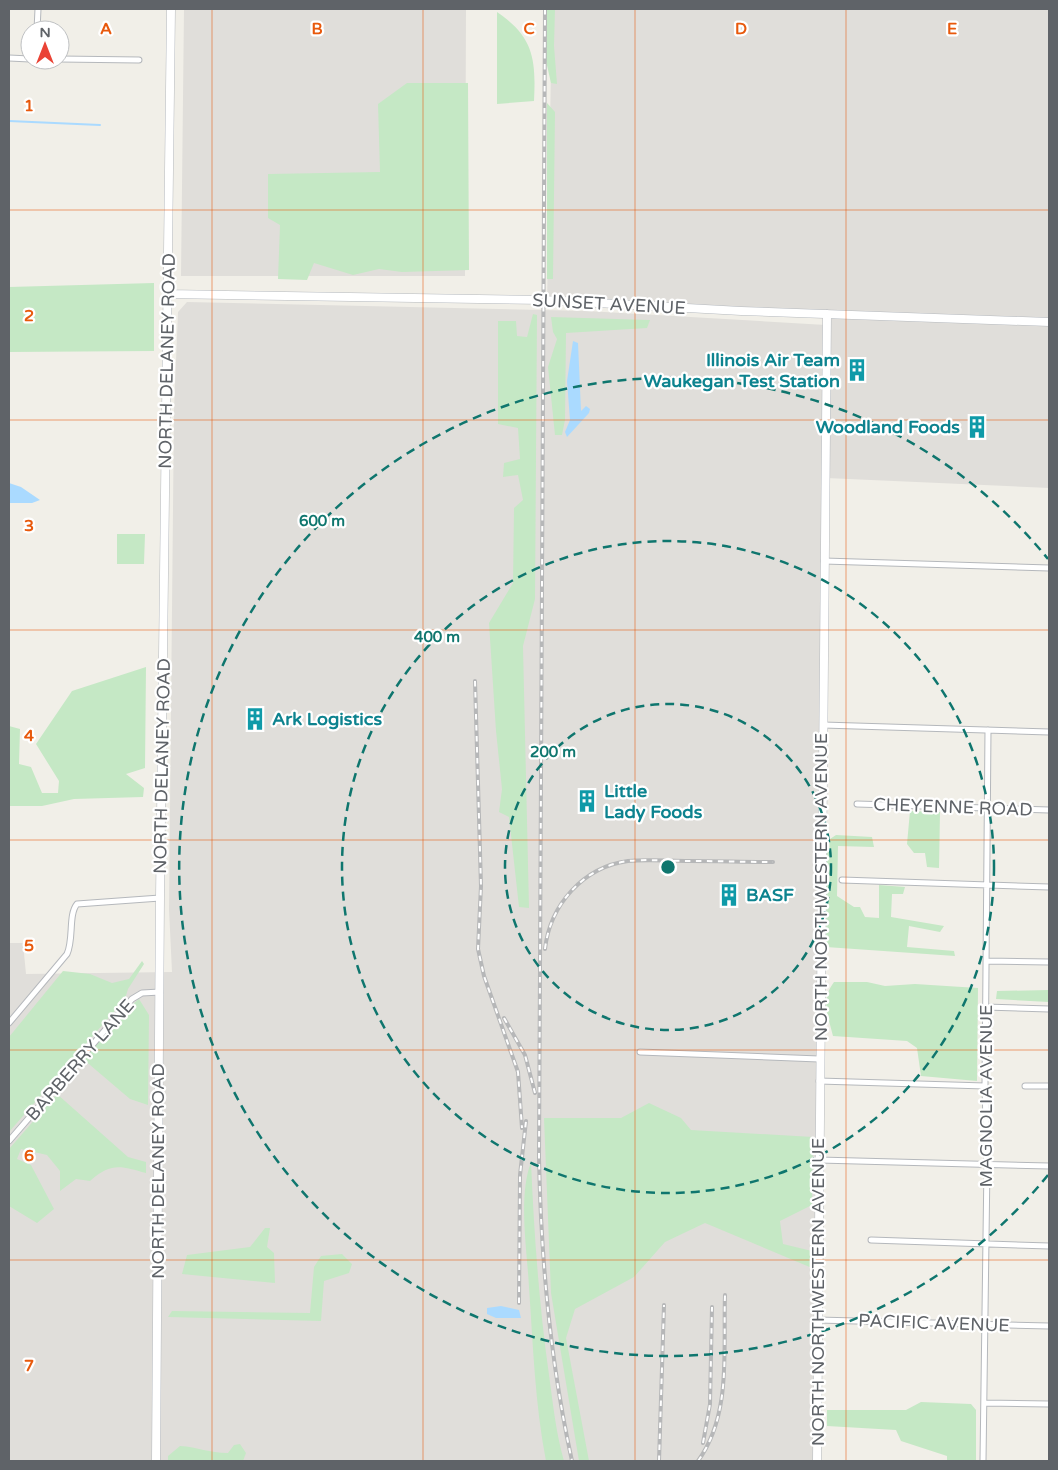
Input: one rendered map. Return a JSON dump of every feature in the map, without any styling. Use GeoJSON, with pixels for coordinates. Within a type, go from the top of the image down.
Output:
{"type":"FeatureCollection","features":[{"type":"Feature","properties":{"kind":"street","name":"NORTH DELANEY ROAD"},"geometry":{"type":"LineString","coordinates":[[156,1461],[160,898],[172,9]]}},
{"type":"Feature","properties":{"kind":"street"},"geometry":{"type":"LineString","coordinates":[[70,59],[139,60]]}},
{"type":"Feature","properties":{"kind":"street","name":"SUNSET AVENUE"},"geometry":{"type":"LineString","coordinates":[[168,294],[544,300],[827,314],[1049,322]]}},
{"type":"Feature","properties":{"kind":"street","name":"NORTH NORTHWESTERN AVENUE"},"geometry":{"type":"LineString","coordinates":[[817,1461],[819,1059],[827,314]]}},
{"type":"Feature","properties":{"kind":"street"},"geometry":{"type":"LineString","coordinates":[[824,561],[1049,568]]}},
{"type":"Feature","properties":{"kind":"street"},"geometry":{"type":"LineString","coordinates":[[822,725],[1049,732]]}},
{"type":"Feature","properties":{"kind":"street","name":"MAGNOLIA AVENUE"},"geometry":{"type":"LineString","coordinates":[[983,1461],[988,1164],[985,1086],[985,1007],[988,730]]}},
{"type":"Feature","properties":{"kind":"street","name":"CHEYENNE ROAD"},"geometry":{"type":"LineString","coordinates":[[857,804],[1049,810]]}},
{"type":"Feature","properties":{"kind":"street"},"geometry":{"type":"LineString","coordinates":[[842,880],[1049,887]]}},
{"type":"Feature","properties":{"kind":"street"},"geometry":{"type":"LineString","coordinates":[[9,1023],[67,954],[72,943],[73,912],[77,904],[160,898]]}},
{"type":"Feature","properties":{"kind":"street"},"geometry":{"type":"LineString","coordinates":[[986,961],[1049,962]]}},
{"type":"Feature","properties":{"kind":"street","name":"BARBERRY LANE"},"geometry":{"type":"LineString","coordinates":[[9,1142],[132,999],[142,993],[160,992]]}},
{"type":"Feature","properties":{"kind":"street"},"geometry":{"type":"LineString","coordinates":[[985,1007],[1049,1009]]}},
{"type":"Feature","properties":{"kind":"street"},"geometry":{"type":"LineString","coordinates":[[640,1052],[819,1059]]}},
{"type":"Feature","properties":{"kind":"street"},"geometry":{"type":"LineString","coordinates":[[819,1081],[985,1086]]}},
{"type":"Feature","properties":{"kind":"street"},"geometry":{"type":"LineString","coordinates":[[1025,1086],[1049,1086]]}},
{"type":"Feature","properties":{"kind":"street"},"geometry":{"type":"LineString","coordinates":[[819,1160],[1049,1166]]}},
{"type":"Feature","properties":{"kind":"street"},"geometry":{"type":"LineString","coordinates":[[871,1240],[1049,1246]]}},
{"type":"Feature","properties":{"kind":"street","name":"PACIFIC AVENUE"},"geometry":{"type":"LineString","coordinates":[[818,1320],[1049,1326]]}},
{"type":"Feature","properties":{"kind":"street"},"geometry":{"type":"LineString","coordinates":[[984,1403],[1049,1404]]}},
{"type":"Feature","properties":{"kind":"shaded area"},"geometry":{"type":"Polygon","coordinates":[[[184,9],[466,9],[465,276],[181,276],[184,9]]]}},
{"type":"Feature","properties":{"kind":"shaded area"},"geometry":{"type":"Polygon","coordinates":[[[552,9],[1049,9],[1049,488],[826,478],[818,1461],[9,1461],[9,943],[23,943],[26,974],[172,972],[169,909],[174,410],[178,312],[187,302],[587,311],[826,325],[826,314],[547,305],[552,9]]]}},
{"type":"Feature","properties":{"kind":"green space"},"geometry":{"type":"Polygon","coordinates":[[[547,9],[555,9],[554,46],[557,84],[551,83],[546,61],[547,9]]]}},
{"type":"Feature","properties":{"kind":"green space"},"geometry":{"type":"Polygon","coordinates":[[[497,12],[519,31],[530,50],[534,73],[534,101],[497,104],[497,12]]]}},
{"type":"Feature","properties":{"kind":"green space"},"geometry":{"type":"Polygon","coordinates":[[[407,83],[468,83],[469,270],[402,272],[379,269],[353,275],[314,263],[307,280],[278,279],[280,225],[268,218],[268,174],[380,172],[378,104],[407,83]]]}},
{"type":"Feature","properties":{"kind":"green space"},"geometry":{"type":"Polygon","coordinates":[[[547,103],[555,112],[553,279],[547,279],[547,103]]]}},
{"type":"Feature","properties":{"kind":"green space"},"geometry":{"type":"Polygon","coordinates":[[[154,283],[154,351],[9,352],[9,287],[154,283]]]}},
{"type":"Feature","properties":{"kind":"green space"},"geometry":{"type":"Polygon","coordinates":[[[533,314],[537,315],[535,599],[523,646],[529,908],[519,907],[509,817],[499,812],[502,789],[489,623],[513,583],[514,508],[523,500],[518,475],[503,477],[504,463],[520,459],[518,428],[498,424],[498,321],[516,321],[517,336],[527,337],[533,314]]]}},
{"type":"Feature","properties":{"kind":"green space"},"geometry":{"type":"Polygon","coordinates":[[[551,317],[650,320],[647,328],[566,333],[565,420],[562,435],[555,435],[548,367],[557,339],[553,332],[551,317]]]}},
{"type":"Feature","properties":{"kind":"green space"},"geometry":{"type":"Polygon","coordinates":[[[117,534],[145,534],[144,564],[117,564],[117,534]]]}},
{"type":"Feature","properties":{"kind":"green space"},"geometry":{"type":"Polygon","coordinates":[[[146,667],[145,768],[126,774],[144,788],[143,797],[74,799],[42,806],[9,806],[9,726],[20,729],[19,764],[31,767],[42,793],[58,793],[59,781],[36,744],[72,691],[146,667]]]}},
{"type":"Feature","properties":{"kind":"green space"},"geometry":{"type":"Polygon","coordinates":[[[910,811],[940,812],[939,868],[927,867],[925,853],[914,853],[907,844],[910,811]]]}},
{"type":"Feature","properties":{"kind":"green space"},"geometry":{"type":"Polygon","coordinates":[[[836,835],[872,837],[874,847],[838,846],[837,896],[854,907],[860,907],[865,917],[879,918],[879,885],[905,887],[903,894],[892,894],[891,917],[944,926],[940,932],[909,926],[907,947],[954,951],[955,956],[826,947],[827,841],[836,835]]]}},
{"type":"Feature","properties":{"kind":"green space"},"geometry":{"type":"Polygon","coordinates":[[[142,961],[144,964],[128,989],[125,999],[9,1132],[9,1037],[63,971],[90,974],[112,983],[129,979],[142,961]]]}},
{"type":"Feature","properties":{"kind":"green space"},"geometry":{"type":"Polygon","coordinates":[[[834,982],[867,982],[885,986],[915,984],[978,988],[977,1081],[921,1076],[917,1048],[907,1041],[833,1036],[827,1015],[826,1002],[834,982]]]}},
{"type":"Feature","properties":{"kind":"green space"},"geometry":{"type":"Polygon","coordinates":[[[1049,990],[1049,1002],[996,999],[997,991],[1049,990]]]}},
{"type":"Feature","properties":{"kind":"green space"},"geometry":{"type":"Polygon","coordinates":[[[139,999],[149,1015],[148,1105],[130,1099],[83,1059],[128,1008],[139,999]]]}},
{"type":"Feature","properties":{"kind":"green space"},"geometry":{"type":"Polygon","coordinates":[[[57,1094],[128,1157],[146,1162],[146,1173],[123,1167],[110,1168],[90,1181],[76,1179],[60,1191],[60,1171],[47,1155],[21,1149],[17,1159],[31,1165],[54,1209],[37,1223],[9,1206],[9,1149],[57,1094]]]}},
{"type":"Feature","properties":{"kind":"green space"},"geometry":{"type":"Polygon","coordinates":[[[649,1103],[681,1118],[691,1130],[813,1137],[812,1205],[780,1221],[783,1244],[812,1251],[812,1268],[705,1223],[665,1242],[634,1277],[575,1309],[566,1338],[589,1461],[579,1461],[551,1293],[544,1118],[621,1118],[649,1103]]]}},
{"type":"Feature","properties":{"kind":"green space"},"geometry":{"type":"Polygon","coordinates":[[[531,1162],[542,1322],[555,1418],[564,1461],[546,1461],[537,1396],[524,1223],[525,1191],[531,1162]]]}},
{"type":"Feature","properties":{"kind":"green space"},"geometry":{"type":"Polygon","coordinates":[[[265,1228],[270,1228],[267,1247],[274,1253],[275,1283],[182,1274],[187,1255],[250,1247],[265,1228]]]}},
{"type":"Feature","properties":{"kind":"green space"},"geometry":{"type":"Polygon","coordinates":[[[342,1254],[352,1264],[349,1273],[324,1281],[321,1321],[168,1317],[172,1311],[310,1313],[314,1267],[321,1256],[342,1254]]]}},
{"type":"Feature","properties":{"kind":"green space"},"geometry":{"type":"Polygon","coordinates":[[[921,1402],[971,1404],[976,1410],[976,1461],[947,1461],[947,1456],[901,1441],[896,1430],[827,1426],[827,1410],[906,1410],[921,1402]]]}},
{"type":"Feature","properties":{"kind":"green space"},"geometry":{"type":"Polygon","coordinates":[[[240,1444],[246,1453],[243,1461],[168,1461],[168,1456],[180,1446],[228,1453],[234,1445],[240,1444]]]}},
{"type":"Feature","properties":{"kind":"water"},"geometry":{"type":"Polygon","coordinates":[[[573,341],[578,343],[581,411],[586,406],[590,409],[589,413],[567,437],[565,432],[570,420],[567,381],[573,341]]]}},
{"type":"Feature","properties":{"kind":"water"},"geometry":{"type":"Polygon","coordinates":[[[9,483],[21,487],[40,500],[32,503],[9,503],[9,483]]]}},
{"type":"Feature","properties":{"kind":"water"},"geometry":{"type":"Polygon","coordinates":[[[501,1306],[519,1310],[521,1318],[496,1318],[487,1314],[487,1308],[501,1306]]]}},
{"type":"Feature","properties":{"kind":"waterway"},"geometry":{"type":"LineString","coordinates":[[9,121],[100,125]]}},
{"type":"Feature","properties":{"kind":"railway"},"geometry":{"type":"LineString","coordinates":[[545,9],[539,1158],[542,1234],[552,1348],[572,1461]]}},
{"type":"Feature","properties":{"kind":"railway"},"geometry":{"type":"LineString","coordinates":[[475,681],[481,886],[478,949],[484,976],[518,1072],[522,1128]]}},
{"type":"Feature","properties":{"kind":"railway"},"geometry":{"type":"LineString","coordinates":[[545,949],[548,933],[562,903],[583,880],[597,871],[612,865],[643,860],[773,862]]}},
{"type":"Feature","properties":{"kind":"railway"},"geometry":{"type":"LineString","coordinates":[[504,1018],[525,1055],[535,1093]]}},
{"type":"Feature","properties":{"kind":"railway"},"geometry":{"type":"LineString","coordinates":[[519,1303],[520,1175],[526,1121]]}},
{"type":"Feature","properties":{"kind":"railway"},"geometry":{"type":"LineString","coordinates":[[698,1461],[709,1443],[721,1402],[725,1359],[725,1295]]}},
{"type":"Feature","properties":{"kind":"railway"},"geometry":{"type":"LineString","coordinates":[[659,1461],[664,1305]]}},
{"type":"Feature","properties":{"kind":"railway"},"geometry":{"type":"LineString","coordinates":[[703,1443],[710,1404],[712,1307]]}},
{"type":"Feature","properties":{"kind":"place","name":"Illinois Air Team Waukegan Test Station"},"geometry":{"type":"Point","coordinates":[857,370]}},
{"type":"Feature","properties":{"kind":"place","name":"Woodland Foods"},"geometry":{"type":"Point","coordinates":[977,427]}},
{"type":"Feature","properties":{"kind":"place","name":"Ark Logistics"},"geometry":{"type":"Point","coordinates":[255,719]}},
{"type":"Feature","properties":{"kind":"place","name":"Little Lady Foods"},"geometry":{"type":"Point","coordinates":[587,801]}},
{"type":"Feature","properties":{"kind":"place","name":"BASF"},"geometry":{"type":"Point","coordinates":[729,895]}}]}
